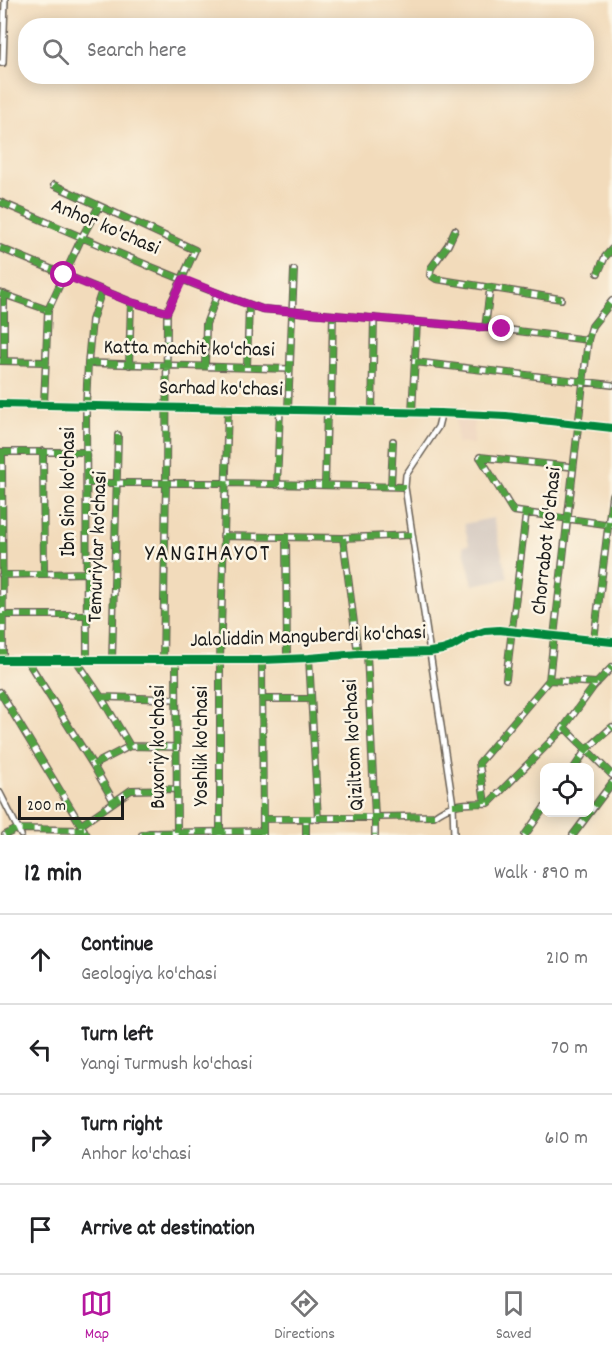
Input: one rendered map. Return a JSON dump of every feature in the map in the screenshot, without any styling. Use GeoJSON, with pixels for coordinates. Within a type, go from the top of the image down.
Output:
{"type":"FeatureCollection","features":[{"type":"Feature","properties":{"kind":"street"},"geometry":{"type":"LineString","coordinates":[[0,63],[3,63],[2,23],[5,0]]}},
{"type":"Feature","properties":{"kind":"street"},"geometry":{"type":"LineString","coordinates":[[54,185],[195,250],[167,312],[163,661]]}},
{"type":"Feature","properties":{"kind":"street","name":"Anhor ko'chasi"},"geometry":{"type":"LineString","coordinates":[[0,202],[183,279],[262,309],[485,328],[588,340]]}},
{"type":"Feature","properties":{"kind":"street"},"geometry":{"type":"LineString","coordinates":[[44,404],[48,310],[99,206]]}},
{"type":"Feature","properties":{"kind":"street"},"geometry":{"type":"LineString","coordinates":[[455,230],[448,245],[431,268],[430,275],[436,279],[561,299]]}},
{"type":"Feature","properties":{"kind":"street"},"geometry":{"type":"LineString","coordinates":[[0,248],[131,302],[167,312]]}},
{"type":"Feature","properties":{"kind":"street"},"geometry":{"type":"LineString","coordinates":[[598,273],[605,257],[612,249]]}},
{"type":"Feature","properties":{"kind":"street"},"geometry":{"type":"LineString","coordinates":[[288,409],[294,270]]}},
{"type":"Feature","properties":{"kind":"street"},"geometry":{"type":"LineString","coordinates":[[485,328],[490,289]]}},
{"type":"Feature","properties":{"kind":"street","name":"Ibn Sino ko'chasi"},"geometry":{"type":"LineString","coordinates":[[87,661],[86,405],[92,320],[102,290]]}},
{"type":"Feature","properties":{"kind":"street"},"geometry":{"type":"LineString","coordinates":[[205,366],[206,324],[218,293]]}},
{"type":"Feature","properties":{"kind":"street"},"geometry":{"type":"LineString","coordinates":[[46,362],[2,361],[2,294],[48,310]]}},
{"type":"Feature","properties":{"kind":"street","name":"Chorrabot ko'chasi"},"geometry":{"type":"LineString","coordinates":[[549,680],[588,340],[592,326],[612,301]]}},
{"type":"Feature","properties":{"kind":"street"},"geometry":{"type":"LineString","coordinates":[[129,365],[131,302]]}},
{"type":"Feature","properties":{"kind":"street"},"geometry":{"type":"LineString","coordinates":[[247,368],[249,305]]}},
{"type":"Feature","properties":{"kind":"street"},"geometry":{"type":"LineString","coordinates":[[325,485],[333,315]]}},
{"type":"Feature","properties":{"kind":"street"},"geometry":{"type":"LineString","coordinates":[[372,411],[374,318]]}},
{"type":"Feature","properties":{"kind":"street"},"geometry":{"type":"LineString","coordinates":[[412,412],[417,322]]}},
{"type":"Feature","properties":{"kind":"street"},"geometry":{"type":"LineString","coordinates":[[415,362],[612,385]]}},
{"type":"Feature","properties":{"kind":"street","name":"Katta machit ko'chasi"},"geometry":{"type":"LineString","coordinates":[[88,363],[289,369]]}},
{"type":"Feature","properties":{"kind":"street","name":"Sarhad ko'chasi"},"geometry":{"type":"LineString","coordinates":[[0,404],[440,413],[506,416],[612,428]]}},
{"type":"Feature","properties":{"kind":"street","name":"Yoshlik ko'chasi"},"geometry":{"type":"LineString","coordinates":[[220,834],[220,660],[228,408]]}},
{"type":"Feature","properties":{"kind":"street"},"geometry":{"type":"LineString","coordinates":[[278,485],[280,409]]}},
{"type":"Feature","properties":{"kind":"street"},"geometry":{"type":"LineString","coordinates":[[440,413],[438,426],[406,475],[405,487],[453,805],[454,835]]}},
{"type":"Feature","properties":{"kind":"street","name":"Temuriylar ko'chasi"},"geometry":{"type":"LineString","coordinates":[[112,661],[118,435]]}},
{"type":"Feature","properties":{"kind":"street"},"geometry":{"type":"LineString","coordinates":[[391,486],[393,441]]}},
{"type":"Feature","properties":{"kind":"street"},"geometry":{"type":"LineString","coordinates":[[43,451],[44,574]]}},
{"type":"Feature","properties":{"kind":"street"},"geometry":{"type":"LineString","coordinates":[[2,660],[1,452],[87,452]]}},
{"type":"Feature","properties":{"kind":"street"},"geometry":{"type":"LineString","coordinates":[[573,467],[480,457],[513,511],[610,524]]}},
{"type":"Feature","properties":{"kind":"street"},"geometry":{"type":"LineString","coordinates":[[87,483],[405,487]]}},
{"type":"Feature","properties":{"kind":"street"},"geometry":{"type":"LineString","coordinates":[[594,640],[612,495]]}},
{"type":"Feature","properties":{"kind":"street"},"geometry":{"type":"LineString","coordinates":[[506,679],[526,513]]}},
{"type":"Feature","properties":{"kind":"street"},"geometry":{"type":"LineString","coordinates":[[223,536],[344,538],[412,535]]}},
{"type":"Feature","properties":{"kind":"street"},"geometry":{"type":"LineString","coordinates":[[286,537],[287,659]]}},
{"type":"Feature","properties":{"kind":"street","name":"Qiziltom ko'chasi"},"geometry":{"type":"LineString","coordinates":[[344,538],[358,654]]}},
{"type":"Feature","properties":{"kind":"street"},"geometry":{"type":"LineString","coordinates":[[2,575],[87,573]]}},
{"type":"Feature","properties":{"kind":"street"},"geometry":{"type":"LineString","coordinates":[[3,615],[87,615]]}},
{"type":"Feature","properties":{"kind":"street","name":"Jaloliddin Manguberdi ko'chasi"},"geometry":{"type":"LineString","coordinates":[[2,660],[262,660],[430,652],[451,647],[484,631],[499,630],[612,642]]}},
{"type":"Feature","properties":{"kind":"street","name":"Qiziltom ko'chasi"},"geometry":{"type":"LineString","coordinates":[[367,654],[375,835]]}},
{"type":"Feature","properties":{"kind":"street"},"geometry":{"type":"LineString","coordinates":[[309,658],[318,819]]}},
{"type":"Feature","properties":{"kind":"street"},"geometry":{"type":"LineString","coordinates":[[27,660],[114,802]]}},
{"type":"Feature","properties":{"kind":"street"},"geometry":{"type":"LineString","coordinates":[[76,660],[130,746]]}},
{"type":"Feature","properties":{"kind":"street"},"geometry":{"type":"LineString","coordinates":[[262,660],[263,833]]}},
{"type":"Feature","properties":{"kind":"street","name":"Buxoriy ko'chasi"},"geometry":{"type":"LineString","coordinates":[[176,661],[177,832]]}},
{"type":"Feature","properties":{"kind":"street"},"geometry":{"type":"LineString","coordinates":[[263,819],[435,816],[453,805],[489,803],[564,727],[612,667]]}},
{"type":"Feature","properties":{"kind":"street"},"geometry":{"type":"LineString","coordinates":[[484,803],[479,763],[549,680],[597,683]]}},
{"type":"Feature","properties":{"kind":"street"},"geometry":{"type":"LineString","coordinates":[[0,692],[84,830]]}},
{"type":"Feature","properties":{"kind":"street"},"geometry":{"type":"LineString","coordinates":[[101,697],[176,699]]}},
{"type":"Feature","properties":{"kind":"street"},"geometry":{"type":"LineString","coordinates":[[262,699],[311,699]]}},
{"type":"Feature","properties":{"kind":"street"},"geometry":{"type":"LineString","coordinates":[[564,727],[612,775]]}},
{"type":"Feature","properties":{"kind":"street"},"geometry":{"type":"LineString","coordinates":[[577,763],[586,750],[612,727]]}},
{"type":"Feature","properties":{"kind":"street"},"geometry":{"type":"LineString","coordinates":[[93,765],[130,746],[177,747]]}},
{"type":"Feature","properties":{"kind":"street"},"geometry":{"type":"LineString","coordinates":[[573,835],[612,783]]}},
{"type":"Feature","properties":{"kind":"street"},"geometry":{"type":"LineString","coordinates":[[5,835],[17,828],[84,830],[114,802],[131,790],[177,789]]}},
{"type":"Feature","properties":{"kind":"street"},"geometry":{"type":"LineString","coordinates":[[0,793],[21,835]]}},
{"type":"Feature","properties":{"kind":"street"},"geometry":{"type":"LineString","coordinates":[[525,835],[540,814]]}},
{"type":"Feature","properties":{"kind":"street"},"geometry":{"type":"LineString","coordinates":[[306,819],[306,835]]}},
{"type":"Feature","properties":{"kind":"street","name":"Yoshlik ko'chasi"},"geometry":{"type":"LineString","coordinates":[[142,835],[177,832],[263,833]]}},
{"type":"Feature","properties":{"kind":"shaded area"},"geometry":{"type":"Polygon","coordinates":[[[456,416],[474,417],[474,444],[457,443],[456,416]]]}},
{"type":"Feature","properties":{"kind":"shaded area"},"geometry":{"type":"Polygon","coordinates":[[[493,518],[508,578],[473,585],[463,546],[469,544],[464,524],[493,518]]]}},
{"type":"Feature","properties":{"kind":"marked path"},"geometry":{"type":"LineString","coordinates":[[54,185],[195,250],[167,312],[163,661]]}},
{"type":"Feature","properties":{"kind":"marked path"},"geometry":{"type":"LineString","coordinates":[[0,202],[163,272],[262,309],[502,329],[588,340]]}},
{"type":"Feature","properties":{"kind":"marked path"},"geometry":{"type":"LineString","coordinates":[[44,404],[48,310],[99,206]]}},
{"type":"Feature","properties":{"kind":"marked path"},"geometry":{"type":"LineString","coordinates":[[455,230],[448,245],[431,268],[430,275],[436,279],[561,299]]}},
{"type":"Feature","properties":{"kind":"marked path"},"geometry":{"type":"LineString","coordinates":[[0,248],[131,302],[167,312]]}},
{"type":"Feature","properties":{"kind":"marked path"},"geometry":{"type":"LineString","coordinates":[[598,273],[605,257],[612,249]]}},
{"type":"Feature","properties":{"kind":"marked path"},"geometry":{"type":"LineString","coordinates":[[288,409],[294,270]]}},
{"type":"Feature","properties":{"kind":"marked path"},"geometry":{"type":"LineString","coordinates":[[485,328],[490,289]]}},
{"type":"Feature","properties":{"kind":"marked path"},"geometry":{"type":"LineString","coordinates":[[87,661],[86,405],[92,320],[102,290]]}},
{"type":"Feature","properties":{"kind":"marked path"},"geometry":{"type":"LineString","coordinates":[[0,293],[48,310]]}},
{"type":"Feature","properties":{"kind":"marked path"},"geometry":{"type":"LineString","coordinates":[[205,366],[206,324],[218,293]]}},
{"type":"Feature","properties":{"kind":"marked path"},"geometry":{"type":"LineString","coordinates":[[4,294],[4,361]]}},
{"type":"Feature","properties":{"kind":"marked path"},"geometry":{"type":"LineString","coordinates":[[485,803],[479,763],[549,680],[588,340],[592,326],[612,301]]}},
{"type":"Feature","properties":{"kind":"marked path"},"geometry":{"type":"LineString","coordinates":[[129,365],[131,302]]}},
{"type":"Feature","properties":{"kind":"marked path"},"geometry":{"type":"LineString","coordinates":[[247,367],[249,305]]}},
{"type":"Feature","properties":{"kind":"marked path"},"geometry":{"type":"LineString","coordinates":[[331,411],[333,315]]}},
{"type":"Feature","properties":{"kind":"marked path"},"geometry":{"type":"LineString","coordinates":[[372,411],[374,318]]}},
{"type":"Feature","properties":{"kind":"marked path"},"geometry":{"type":"LineString","coordinates":[[412,412],[417,322]]}},
{"type":"Feature","properties":{"kind":"marked path"},"geometry":{"type":"LineString","coordinates":[[0,361],[46,362]]}},
{"type":"Feature","properties":{"kind":"marked path"},"geometry":{"type":"LineString","coordinates":[[415,362],[612,385]]}},
{"type":"Feature","properties":{"kind":"marked path"},"geometry":{"type":"LineString","coordinates":[[88,363],[289,369]]}},
{"type":"Feature","properties":{"kind":"marked path"},"geometry":{"type":"LineString","coordinates":[[220,835],[220,660],[228,408]]}},
{"type":"Feature","properties":{"kind":"marked path"},"geometry":{"type":"LineString","coordinates":[[277,485],[280,409]]}},
{"type":"Feature","properties":{"kind":"marked path"},"geometry":{"type":"LineString","coordinates":[[325,485],[327,411]]}},
{"type":"Feature","properties":{"kind":"marked path"},"geometry":{"type":"LineString","coordinates":[[112,661],[118,435]]}},
{"type":"Feature","properties":{"kind":"marked path"},"geometry":{"type":"LineString","coordinates":[[391,486],[393,441]]}},
{"type":"Feature","properties":{"kind":"marked path"},"geometry":{"type":"LineString","coordinates":[[43,451],[44,574]]}},
{"type":"Feature","properties":{"kind":"marked path"},"geometry":{"type":"LineString","coordinates":[[0,452],[87,452]]}},
{"type":"Feature","properties":{"kind":"marked path"},"geometry":{"type":"LineString","coordinates":[[2,452],[3,660]]}},
{"type":"Feature","properties":{"kind":"marked path"},"geometry":{"type":"LineString","coordinates":[[480,457],[513,511],[612,525]]}},
{"type":"Feature","properties":{"kind":"marked path"},"geometry":{"type":"LineString","coordinates":[[480,457],[573,467]]}},
{"type":"Feature","properties":{"kind":"marked path"},"geometry":{"type":"LineString","coordinates":[[87,483],[405,487]]}},
{"type":"Feature","properties":{"kind":"marked path"},"geometry":{"type":"LineString","coordinates":[[594,640],[612,495]]}},
{"type":"Feature","properties":{"kind":"marked path"},"geometry":{"type":"LineString","coordinates":[[506,679],[526,513]]}},
{"type":"Feature","properties":{"kind":"marked path"},"geometry":{"type":"LineString","coordinates":[[223,536],[343,538],[412,535]]}},
{"type":"Feature","properties":{"kind":"marked path"},"geometry":{"type":"LineString","coordinates":[[286,537],[287,659]]}},
{"type":"Feature","properties":{"kind":"marked path"},"geometry":{"type":"LineString","coordinates":[[343,538],[358,654]]}},
{"type":"Feature","properties":{"kind":"marked path"},"geometry":{"type":"LineString","coordinates":[[0,575],[87,573]]}},
{"type":"Feature","properties":{"kind":"marked path"},"geometry":{"type":"LineString","coordinates":[[3,615],[87,615]]}},
{"type":"Feature","properties":{"kind":"marked path"},"geometry":{"type":"LineString","coordinates":[[367,654],[375,835]]}},
{"type":"Feature","properties":{"kind":"marked path"},"geometry":{"type":"LineString","coordinates":[[309,658],[318,819]]}},
{"type":"Feature","properties":{"kind":"marked path"},"geometry":{"type":"LineString","coordinates":[[27,660],[114,802]]}},
{"type":"Feature","properties":{"kind":"marked path"},"geometry":{"type":"LineString","coordinates":[[76,660],[130,746],[177,747]]}},
{"type":"Feature","properties":{"kind":"marked path"},"geometry":{"type":"LineString","coordinates":[[262,660],[263,835]]}},
{"type":"Feature","properties":{"kind":"marked path"},"geometry":{"type":"LineString","coordinates":[[176,661],[177,832]]}},
{"type":"Feature","properties":{"kind":"marked path"},"geometry":{"type":"LineString","coordinates":[[453,805],[489,803],[562,730],[594,686],[612,667]]}},
{"type":"Feature","properties":{"kind":"marked path"},"geometry":{"type":"LineString","coordinates":[[549,680],[597,683]]}},
{"type":"Feature","properties":{"kind":"marked path"},"geometry":{"type":"LineString","coordinates":[[0,692],[87,835]]}},
{"type":"Feature","properties":{"kind":"marked path"},"geometry":{"type":"LineString","coordinates":[[101,697],[176,699]]}},
{"type":"Feature","properties":{"kind":"marked path"},"geometry":{"type":"LineString","coordinates":[[262,699],[311,699]]}},
{"type":"Feature","properties":{"kind":"marked path"},"geometry":{"type":"LineString","coordinates":[[564,727],[612,775]]}},
{"type":"Feature","properties":{"kind":"marked path"},"geometry":{"type":"LineString","coordinates":[[577,763],[586,750],[612,727]]}},
{"type":"Feature","properties":{"kind":"marked path"},"geometry":{"type":"LineString","coordinates":[[93,765],[130,746]]}},
{"type":"Feature","properties":{"kind":"marked path"},"geometry":{"type":"LineString","coordinates":[[573,835],[612,783]]}},
{"type":"Feature","properties":{"kind":"marked path"},"geometry":{"type":"LineString","coordinates":[[81,825],[131,790],[177,789]]}},
{"type":"Feature","properties":{"kind":"marked path"},"geometry":{"type":"LineString","coordinates":[[525,835],[540,814]]}},
{"type":"Feature","properties":{"kind":"marked path"},"geometry":{"type":"LineString","coordinates":[[263,819],[434,816]]}},
{"type":"Feature","properties":{"kind":"marked path"},"geometry":{"type":"LineString","coordinates":[[306,819],[306,835]]}},
{"type":"Feature","properties":{"kind":"marked path"},"geometry":{"type":"LineString","coordinates":[[5,835],[17,829],[84,830]]}},
{"type":"Feature","properties":{"kind":"marked path"},"geometry":{"type":"LineString","coordinates":[[142,835],[263,831]]}},
{"type":"Feature","properties":{"kind":"cycle path"},"geometry":{"type":"LineString","coordinates":[[0,404],[440,413],[506,416],[612,428]]}},
{"type":"Feature","properties":{"kind":"cycle path"},"geometry":{"type":"LineString","coordinates":[[0,660],[262,660],[430,652],[451,647],[470,636],[485,631],[499,630],[612,642]]}},
{"type":"Feature","properties":{"kind":"district","name":"YANGIHAYOT"},"geometry":{"type":"Point","coordinates":[208,555]}},
{"type":"Feature","properties":{"kind":"route"},"geometry":{"type":"LineString","coordinates":[[64,275],[131,302],[167,312],[183,279],[262,309],[502,329]]}}]}
